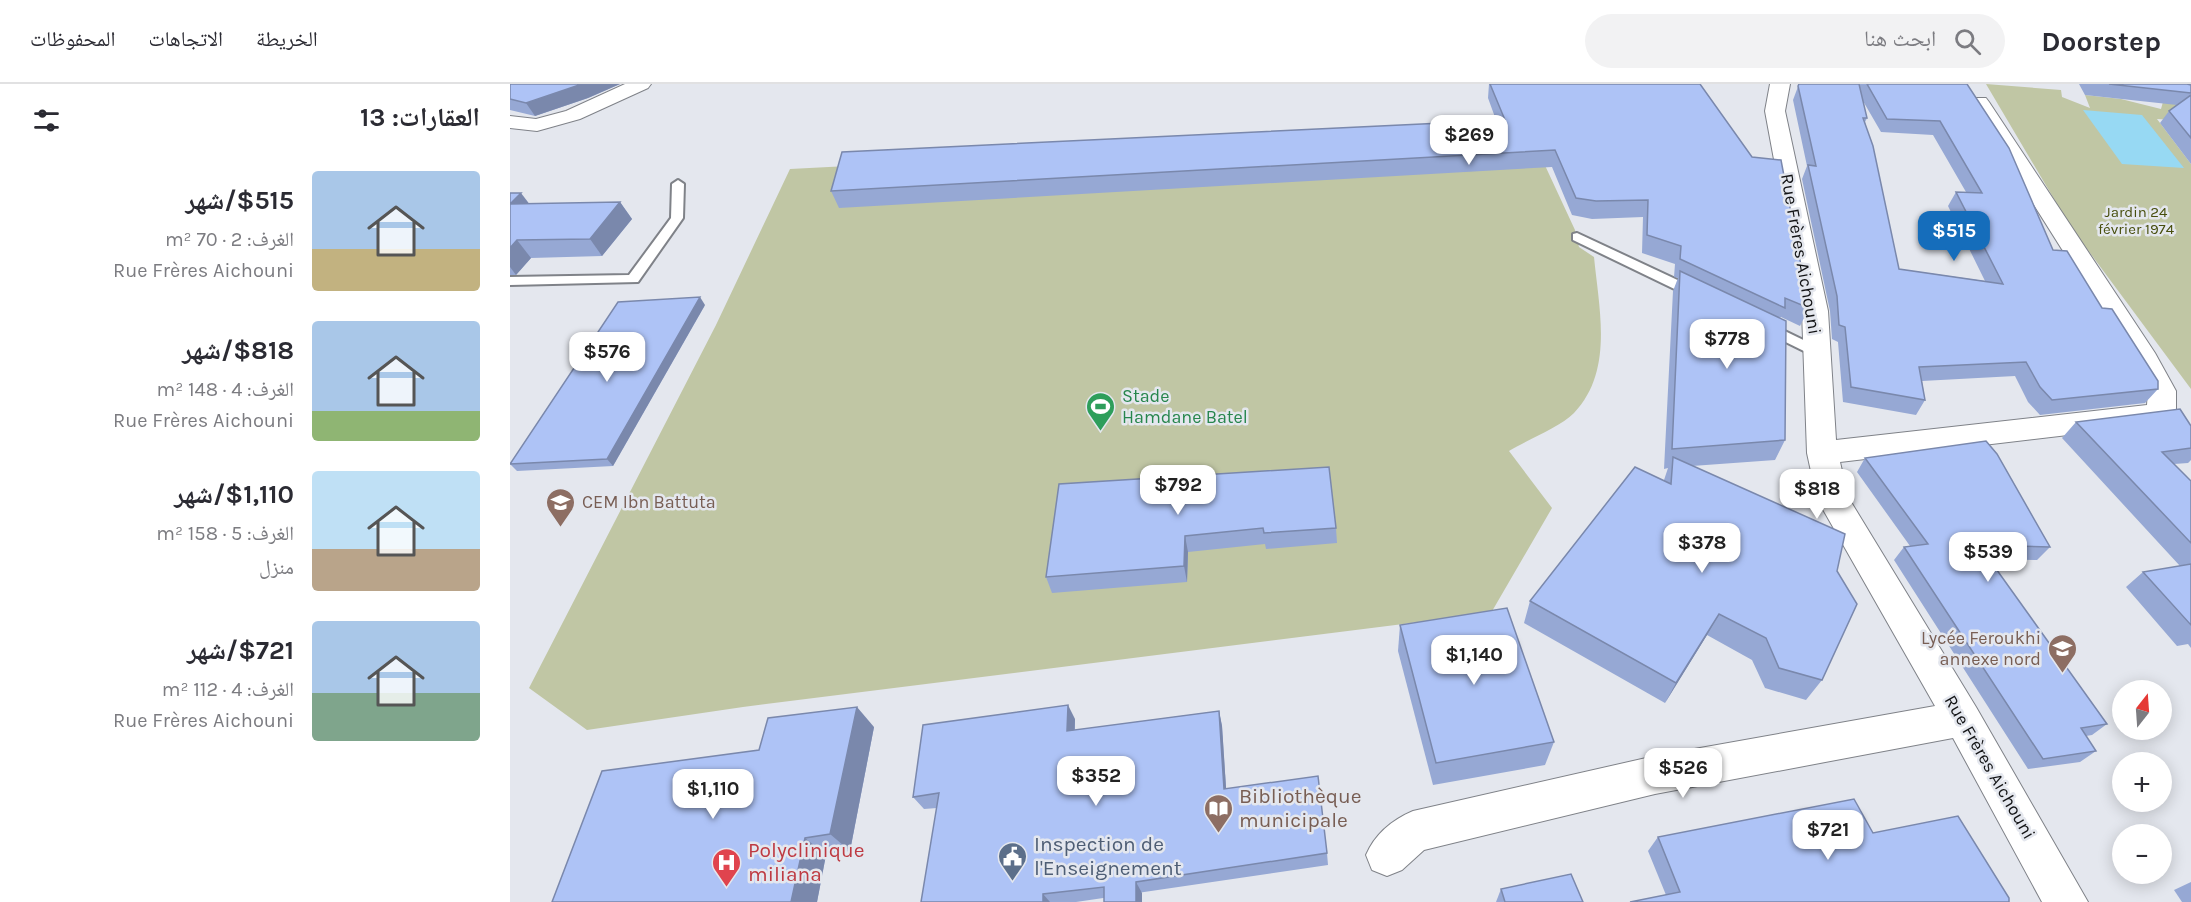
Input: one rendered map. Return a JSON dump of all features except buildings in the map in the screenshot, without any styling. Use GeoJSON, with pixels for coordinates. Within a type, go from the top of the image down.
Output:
{"type":"FeatureCollection","features":[{"type":"Feature","properties":{"kind":"street"},"geometry":{"type":"LineString","coordinates":[[510,122],[537,125],[573,115],[641,84]]}},
{"type":"Feature","properties":{"kind":"street","name":"Rue Frères Aichouni"},"geometry":{"type":"LineString","coordinates":[[1780,84],[1775,111],[1815,311],[1822,453],[1833,498],[1963,718],[2066,902]]}},
{"type":"Feature","properties":{"kind":"street"},"geometry":{"type":"LineString","coordinates":[[1822,453],[2161,414],[2162,391],[2141,353],[1980,102]]}},
{"type":"Feature","properties":{"kind":"street"},"geometry":{"type":"LineString","coordinates":[[1387,855],[1413,832],[1655,775],[1963,718]]}},
{"type":"Feature","properties":{"kind":"lane"},"geometry":{"type":"LineString","coordinates":[[510,281],[633,279],[677,218],[678,184]]}},
{"type":"Feature","properties":{"kind":"lane"},"geometry":{"type":"LineString","coordinates":[[1577,237],[1713,302]]}},
{"type":"Feature","properties":{"kind":"lane"},"geometry":{"type":"LineString","coordinates":[[1755,322],[1817,352]]}},
{"type":"Feature","properties":{"kind":"green space","name":"Jardin 24 février 1974"},"geometry":{"type":"Polygon","coordinates":[[[1986,84],[2061,90],[2062,97],[2090,108],[2085,95],[2121,99],[2161,109],[2166,91],[2191,121],[2157,119],[2191,164],[2191,389],[2070,226],[1986,84]]]}},
{"type":"Feature","properties":{"kind":"green space","name":"Stade Hamdane Batel"},"geometry":{"type":"Polygon","coordinates":[[[1529,131],[1575,230],[1579,247],[1594,257],[1601,339],[1595,378],[1587,396],[1574,413],[1552,428],[1509,451],[1552,508],[1491,613],[743,707],[587,730],[529,688],[716,325],[790,169],[1529,131]]]}},
{"type":"Feature","properties":{"kind":"water"},"geometry":{"type":"Polygon","coordinates":[[[2083,110],[2142,115],[2184,168],[2122,164],[2083,110]]]}},
{"type":"Feature","properties":{"kind":"place","name":"Stade Hamdane Batel"},"geometry":{"type":"Point","coordinates":[1101,432]}},
{"type":"Feature","properties":{"kind":"place","name":"CEM Ibn Battuta"},"geometry":{"type":"Point","coordinates":[561,528]}},
{"type":"Feature","properties":{"kind":"place","name":"Lycée Feroukhi annexe nord"},"geometry":{"type":"Point","coordinates":[2062,674]}},
{"type":"Feature","properties":{"kind":"place","name":"Bibliothèque municipale"},"geometry":{"type":"Point","coordinates":[1218,834]}},
{"type":"Feature","properties":{"kind":"place","name":"Inspection de l'Enseignement"},"geometry":{"type":"Point","coordinates":[1013,882]}},
{"type":"Feature","properties":{"kind":"place","name":"Polyclinique miliana"},"geometry":{"type":"Point","coordinates":[727,888]}}]}
